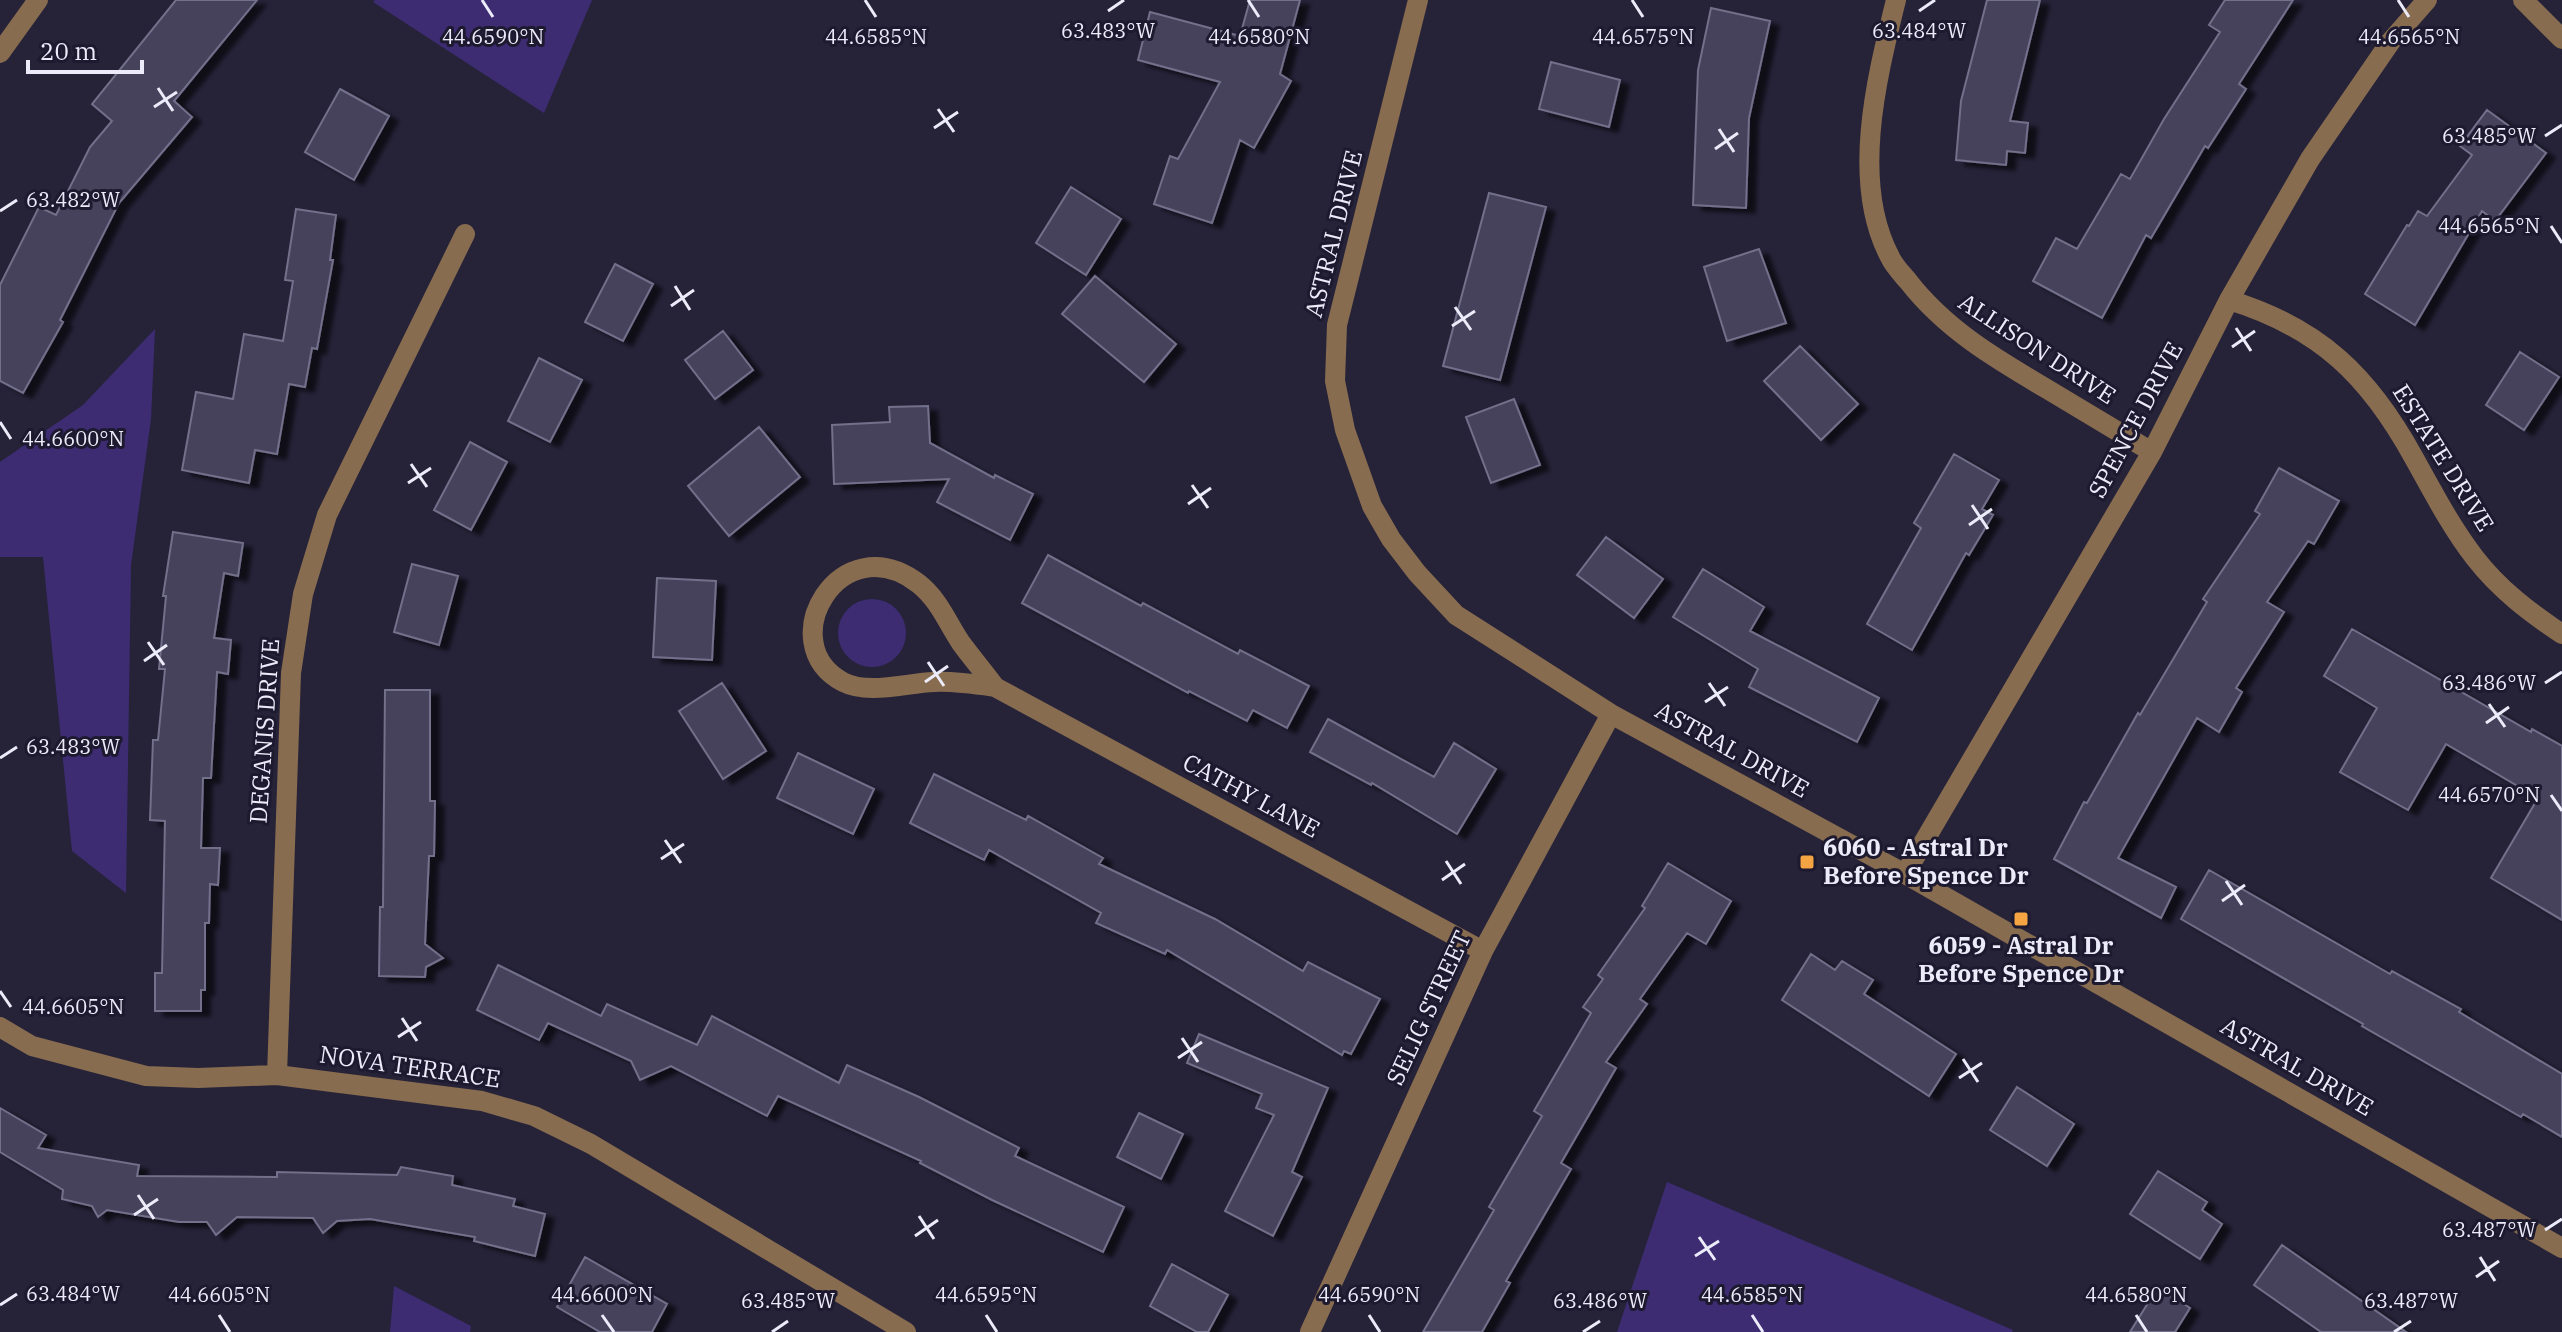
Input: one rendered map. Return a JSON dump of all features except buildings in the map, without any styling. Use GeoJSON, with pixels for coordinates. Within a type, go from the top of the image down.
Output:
{"type":"FeatureCollection","features":[{"type":"Feature","properties":{"kind":"street"},"geometry":{"type":"LineString","coordinates":[[0,53],[38,0]]}},
{"type":"Feature","properties":{"kind":"street","name":"ASTRAL DRIVE"},"geometry":{"type":"LineString","coordinates":[[1418,0],[1337,325],[1335,381],[1345,430],[1372,506],[1391,539],[1417,573],[1456,615],[1611,714],[1905,874],[2562,1248]]}},
{"type":"Feature","properties":{"kind":"street","name":"ALLISON DRIVE"},"geometry":{"type":"LineString","coordinates":[[1896,0],[1876,87],[1870,147],[1872,196],[1878,227],[1890,258],[1935,313],[1958,332],[2018,372],[2152,452]]}},
{"type":"Feature","properties":{"kind":"street","name":"SPENCE DRIVE"},"geometry":{"type":"LineString","coordinates":[[1905,874],[2152,452],[2229,300],[2310,159],[2391,41],[2427,0]]}},
{"type":"Feature","properties":{"kind":"street"},"geometry":{"type":"LineString","coordinates":[[2523,0],[2562,39]]}},
{"type":"Feature","properties":{"kind":"street","name":"DEGANIS DRIVE"},"geometry":{"type":"LineString","coordinates":[[277,1075],[291,673],[303,594],[327,515],[465,234]]}},
{"type":"Feature","properties":{"kind":"street","name":"ESTATE DRIVE"},"geometry":{"type":"LineString","coordinates":[[2229,300],[2286,321],[2332,351],[2352,369],[2387,412],[2473,555],[2506,592],[2562,634]]}},
{"type":"Feature","properties":{"kind":"street","name":"CATHY LANE"},"geometry":{"type":"LineString","coordinates":[[995,687],[960,641],[943,610],[920,585],[899,572],[879,567],[859,569],[841,578],[826,591],[816,609],[813,629],[816,649],[826,667],[840,681],[856,687],[934,682],[995,687],[1483,951]]}},
{"type":"Feature","properties":{"kind":"street","name":"SELIG STREET"},"geometry":{"type":"LineString","coordinates":[[1310,1332],[1483,951],[1611,714]]}},
{"type":"Feature","properties":{"kind":"street","name":"NOVA TERRACE"},"geometry":{"type":"LineString","coordinates":[[0,1027],[32,1046],[146,1076],[277,1075],[482,1101],[534,1116],[591,1144],[898,1330]]}},
{"type":"Feature","properties":{"kind":"shaded area"},"geometry":{"type":"Polygon","coordinates":[[[592,0],[544,113],[373,2],[592,0]]]}},
{"type":"Feature","properties":{"kind":"shaded area"},"geometry":{"type":"Polygon","coordinates":[[[155,329],[151,419],[131,565],[126,893],[72,851],[43,557],[0,557],[0,462],[83,405],[155,329]]]}},
{"type":"Feature","properties":{"kind":"shaded area"},"geometry":{"type":"Polygon","coordinates":[[[872,599],[885,601],[896,609],[904,620],[904,646],[896,657],[885,665],[872,667],[859,665],[848,657],[840,646],[838,633],[840,620],[848,609],[859,601],[872,599]]]}},
{"type":"Feature","properties":{"kind":"shaded area"},"geometry":{"type":"Polygon","coordinates":[[[1667,1182],[2013,1330],[1617,1332],[1667,1182]]]}},
{"type":"Feature","properties":{"kind":"shaded area"},"geometry":{"type":"Polygon","coordinates":[[[394,1286],[471,1326],[470,1332],[390,1332],[394,1286]]]}},
{"type":"Feature","properties":{"kind":"place","name":"6060 - Astral Dr Before Spence Dr"},"geometry":{"type":"Point","coordinates":[1807,862]}},
{"type":"Feature","properties":{"kind":"place","name":"6059 - Astral Dr Before Spence Dr"},"geometry":{"type":"Point","coordinates":[2021,919]}}]}
